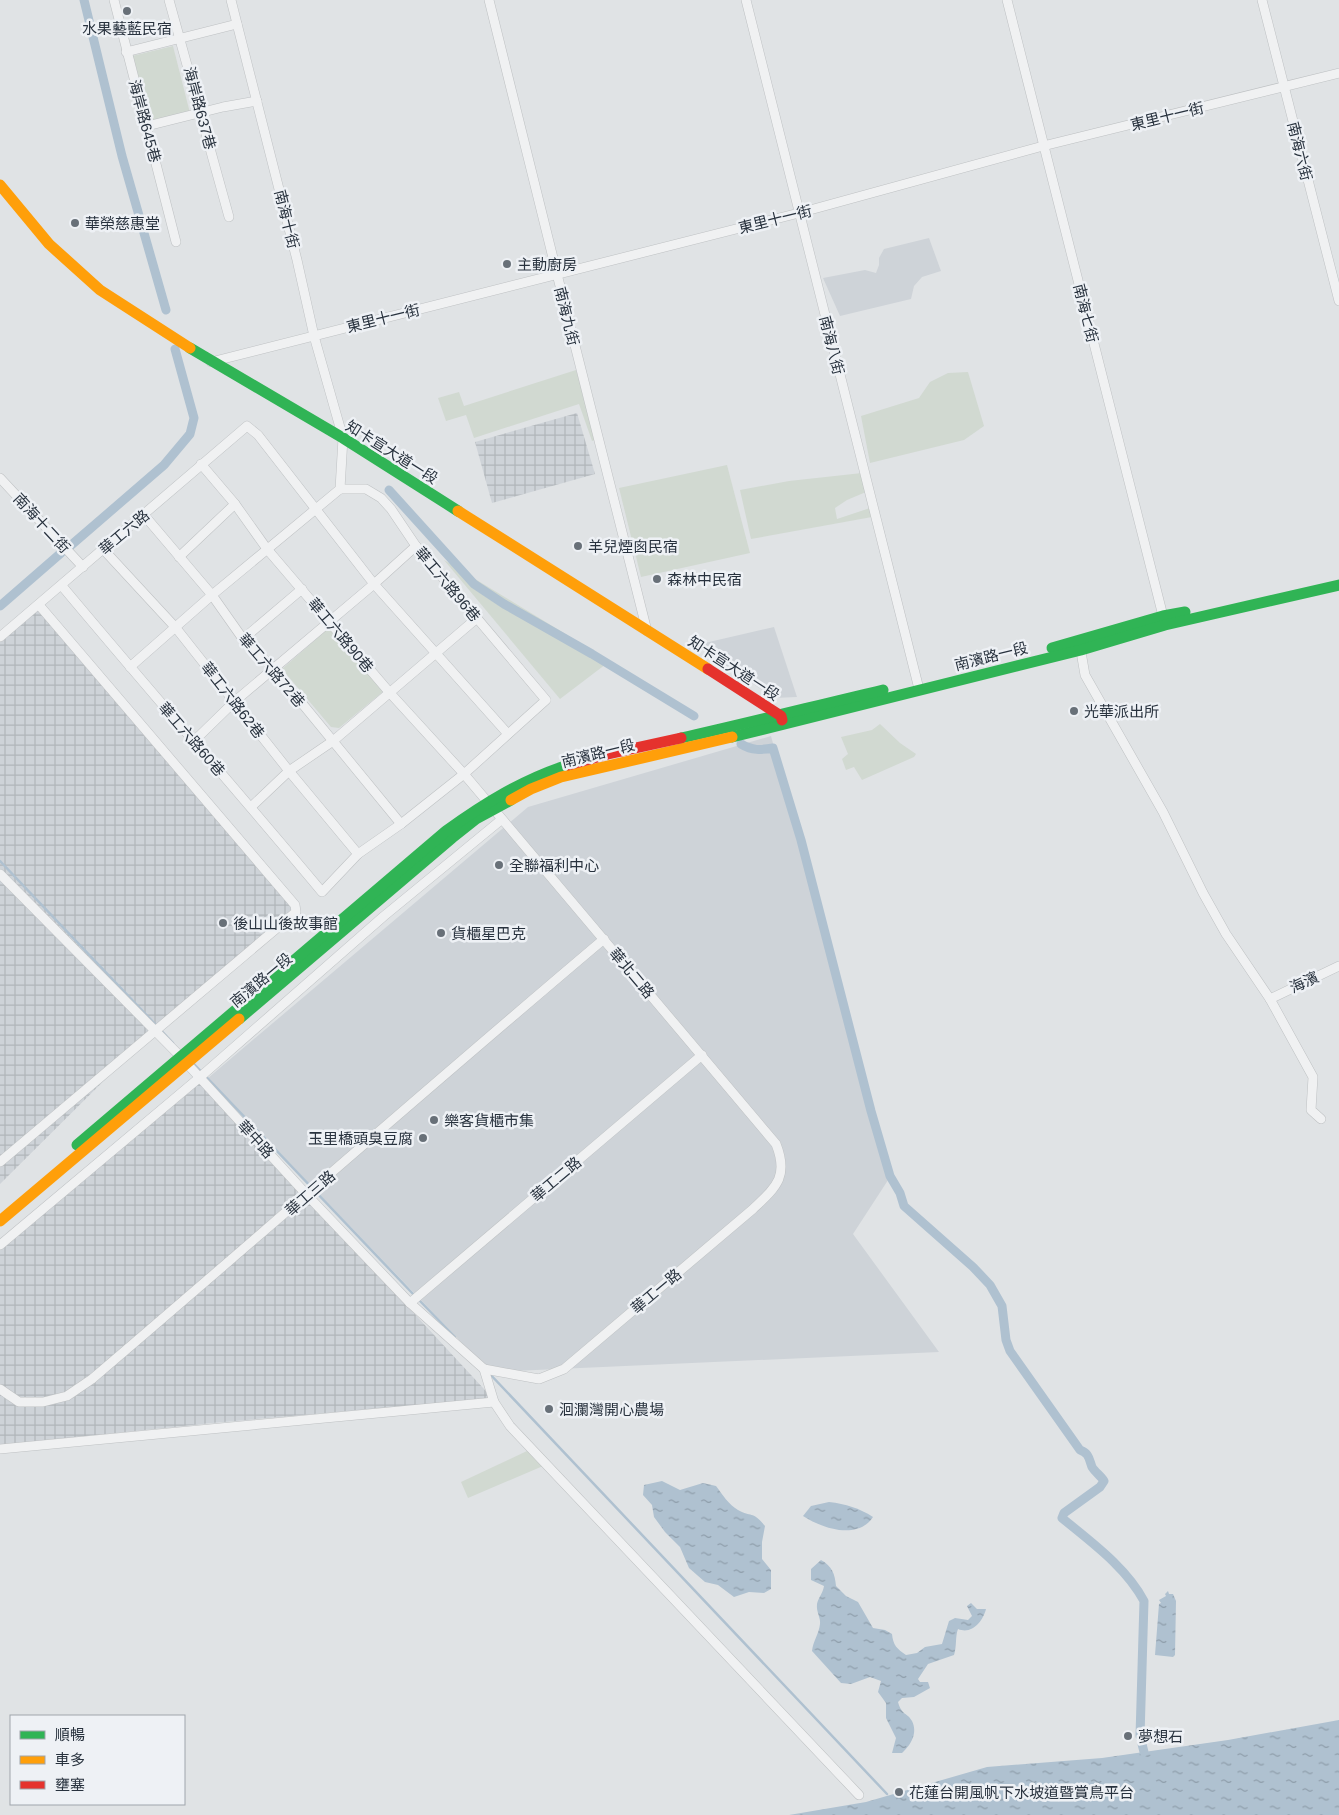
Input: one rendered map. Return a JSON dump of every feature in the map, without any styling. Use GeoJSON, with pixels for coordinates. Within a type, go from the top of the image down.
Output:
{"type":"FeatureCollection","features":[{"type":"Feature","properties":{"kind":"main road","name":"知卡宣大道一段"},"geometry":{"type":"LineString","coordinates":[[0,184],[49,244],[100,290],[211,362],[343,438],[647,631],[782,720]]}},
{"type":"Feature","properties":{"kind":"main road","name":"南濱路一段"},"geometry":{"type":"LineString","coordinates":[[0,1210],[490,806],[534,777],[608,754],[782,720],[807,708],[918,685],[1080,645],[1164,621],[1339,579]]}},
{"type":"Feature","properties":{"kind":"main road","name":"南濱路一段"},"geometry":{"type":"LineString","coordinates":[[1164,621],[1339,585]]}},
{"type":"Feature","properties":{"kind":"main road","name":"南濱路一段"},"geometry":{"type":"LineString","coordinates":[[0,1221],[183,1060]]}},
{"type":"Feature","properties":{"kind":"street","name":"海岸路645巷"},"geometry":{"type":"LineString","coordinates":[[114,0],[176,242]]}},
{"type":"Feature","properties":{"kind":"street","name":"海岸路637巷"},"geometry":{"type":"LineString","coordinates":[[169,0],[229,217]]}},
{"type":"Feature","properties":{"kind":"street","name":"南海十街"},"geometry":{"type":"LineString","coordinates":[[231,0],[297,260],[314,336],[343,438],[340,489]]}},
{"type":"Feature","properties":{"kind":"street","name":"南海九街"},"geometry":{"type":"LineString","coordinates":[[489,0],[556,274],[647,631]]}},
{"type":"Feature","properties":{"kind":"street","name":"南海八街"},"geometry":{"type":"LineString","coordinates":[[746,0],[918,685]]}},
{"type":"Feature","properties":{"kind":"street","name":"南海七街"},"geometry":{"type":"LineString","coordinates":[[1006,0],[1164,621]]}},
{"type":"Feature","properties":{"kind":"street","name":"南海六街"},"geometry":{"type":"LineString","coordinates":[[1262,0],[1339,301]]}},
{"type":"Feature","properties":{"kind":"street"},"geometry":{"type":"LineString","coordinates":[[126,52],[237,24]]}},
{"type":"Feature","properties":{"kind":"street","name":"東里十一街"},"geometry":{"type":"LineString","coordinates":[[211,362],[799,213],[1043,146],[1339,73]]}},
{"type":"Feature","properties":{"kind":"street"},"geometry":{"type":"LineString","coordinates":[[147,126],[229,105],[257,101]]}},
{"type":"Feature","properties":{"kind":"street","name":"華工六路"},"geometry":{"type":"LineString","coordinates":[[0,637],[62,586],[246,426],[258,435],[315,508]]}},
{"type":"Feature","properties":{"kind":"street","name":"華工六路90巷"},"geometry":{"type":"LineString","coordinates":[[201,464],[235,504],[267,549],[490,806]]}},
{"type":"Feature","properties":{"kind":"street","name":"南海十二街"},"geometry":{"type":"LineString","coordinates":[[0,478],[83,567]]}},
{"type":"Feature","properties":{"kind":"street"},"geometry":{"type":"LineString","coordinates":[[130,667],[212,595],[340,489]]}},
{"type":"Feature","properties":{"kind":"street","name":"華工六路96巷"},"geometry":{"type":"LineString","coordinates":[[340,489],[366,489],[381,498],[391,509],[416,546],[546,700],[508,734]]}},
{"type":"Feature","properties":{"kind":"street"},"geometry":{"type":"LineString","coordinates":[[179,557],[235,504]]}},
{"type":"Feature","properties":{"kind":"street"},"geometry":{"type":"LineString","coordinates":[[315,508],[374,584],[508,734],[464,774],[401,824],[358,854]]}},
{"type":"Feature","properties":{"kind":"street","name":"華工六路72巷"},"geometry":{"type":"LineString","coordinates":[[144,515],[212,595],[243,639],[273,668],[401,824]]}},
{"type":"Feature","properties":{"kind":"street"},"geometry":{"type":"LineString","coordinates":[[194,741],[234,702],[374,584],[416,546]]}},
{"type":"Feature","properties":{"kind":"street","name":"華工六路62巷"},"geometry":{"type":"LineString","coordinates":[[103,549],[176,628],[289,771],[358,854]]}},
{"type":"Feature","properties":{"kind":"street","name":"華工六路60巷"},"geometry":{"type":"LineString","coordinates":[[62,586],[322,892],[358,854]]}},
{"type":"Feature","properties":{"kind":"street"},"geometry":{"type":"LineString","coordinates":[[243,639],[302,589]]}},
{"type":"Feature","properties":{"kind":"street"},"geometry":{"type":"LineString","coordinates":[[0,1162],[296,912],[295,905],[39,605]]}},
{"type":"Feature","properties":{"kind":"street"},"geometry":{"type":"LineString","coordinates":[[252,808],[289,771],[333,741],[477,618]]}},
{"type":"Feature","properties":{"kind":"street"},"geometry":{"type":"LineString","coordinates":[[1080,645],[1085,674],[1163,812],[1193,876],[1226,934],[1270,999],[1313,1077],[1311,1110],[1321,1119]]}},
{"type":"Feature","properties":{"kind":"street","name":"華北二路"},"geometry":{"type":"LineString","coordinates":[[490,806],[776,1144]]}},
{"type":"Feature","properties":{"kind":"street"},"geometry":{"type":"LineString","coordinates":[[0,1245],[199,1078],[384,916],[501,820]]}},
{"type":"Feature","properties":{"kind":"street","name":"華中路"},"geometry":{"type":"LineString","coordinates":[[0,874],[183,1060],[307,1195],[410,1303],[484,1369]]}},
{"type":"Feature","properties":{"kind":"street","name":"華工三路"},"geometry":{"type":"LineString","coordinates":[[0,1389],[19,1402],[43,1402],[67,1396],[92,1379],[475,1048],[604,940]]}},
{"type":"Feature","properties":{"kind":"street","name":"海濱"},"geometry":{"type":"LineString","coordinates":[[1270,999],[1339,966]]}},
{"type":"Feature","properties":{"kind":"street","name":"華工二路"},"geometry":{"type":"LineString","coordinates":[[410,1303],[702,1055]]}},
{"type":"Feature","properties":{"kind":"street","name":"華工一路"},"geometry":{"type":"LineString","coordinates":[[484,1369],[539,1379],[564,1369],[770,1193],[778,1183],[781,1173],[781,1158],[776,1144]]}},
{"type":"Feature","properties":{"kind":"street"},"geometry":{"type":"LineString","coordinates":[[484,1369],[494,1402],[510,1426],[859,1795]]}},
{"type":"Feature","properties":{"kind":"street"},"geometry":{"type":"LineString","coordinates":[[0,1449],[494,1402]]}},
{"type":"Feature","properties":{"kind":"shaded area"},"geometry":{"type":"Polygon","coordinates":[[[173,46],[190,113],[144,124],[128,57],[173,46]]]}},
{"type":"Feature","properties":{"kind":"shaded area"},"geometry":{"type":"Polygon","coordinates":[[[929,238],[941,271],[922,277],[914,286],[911,299],[840,316],[823,278],[865,270],[876,273],[879,258],[884,249],[929,238]]]}},
{"type":"Feature","properties":{"kind":"shaded area"},"geometry":{"type":"Polygon","coordinates":[[[576,370],[598,439],[592,441],[579,404],[474,438],[466,415],[446,421],[438,398],[459,392],[464,406],[576,370]]]}},
{"type":"Feature","properties":{"kind":"shaded area"},"geometry":{"type":"Polygon","coordinates":[[[968,372],[984,426],[964,440],[870,463],[861,416],[919,398],[930,382],[948,373],[968,372]]]}},
{"type":"Feature","properties":{"kind":"shaded area"},"geometry":{"type":"Polygon","coordinates":[[[577,413],[595,474],[492,503],[475,442],[577,413]]]}},
{"type":"Feature","properties":{"kind":"shaded area"},"geometry":{"type":"Polygon","coordinates":[[[727,465],[750,553],[641,577],[619,488],[727,465]]]}},
{"type":"Feature","properties":{"kind":"shaded area"},"geometry":{"type":"Polygon","coordinates":[[[862,473],[866,492],[847,500],[835,508],[837,519],[870,508],[872,517],[751,539],[740,490],[789,481],[862,473]]]}},
{"type":"Feature","properties":{"kind":"shaded area"},"geometry":{"type":"Polygon","coordinates":[[[444,560],[610,661],[560,699],[444,560]]]}},
{"type":"Feature","properties":{"kind":"shaded area"},"geometry":{"type":"Polygon","coordinates":[[[39,605],[296,912],[154,1031],[0,1184],[0,637],[39,605]]]}},
{"type":"Feature","properties":{"kind":"shaded area"},"geometry":{"type":"Polygon","coordinates":[[[331,626],[385,690],[339,728],[331,727],[282,669],[331,626]]]}},
{"type":"Feature","properties":{"kind":"shaded area"},"geometry":{"type":"Polygon","coordinates":[[[774,627],[797,697],[774,698],[696,645],[774,627]]]}},
{"type":"Feature","properties":{"kind":"shaded area"},"geometry":{"type":"Polygon","coordinates":[[[880,724],[900,743],[916,754],[914,757],[862,780],[854,767],[846,770],[842,759],[848,754],[841,737],[872,730],[880,724]]]}},
{"type":"Feature","properties":{"kind":"shaded area"},"geometry":{"type":"Polygon","coordinates":[[[771,736],[892,1174],[853,1234],[939,1352],[490,1372],[208,1078],[528,807],[771,736]]]}},
{"type":"Feature","properties":{"kind":"shaded area"},"geometry":{"type":"Polygon","coordinates":[[[198,1080],[484,1389],[489,1395],[486,1399],[212,1423],[0,1445],[0,1247],[198,1080]]]}},
{"type":"Feature","properties":{"kind":"shaded area"},"geometry":{"type":"Polygon","coordinates":[[[529,1450],[543,1466],[468,1498],[461,1482],[529,1450]]]}},
{"type":"Feature","properties":{"kind":"water"},"geometry":{"type":"Polygon","coordinates":[[[662,1481],[680,1490],[703,1483],[716,1486],[735,1508],[761,1521],[765,1526],[762,1542],[762,1559],[771,1570],[771,1589],[764,1593],[749,1592],[734,1597],[718,1585],[705,1582],[689,1568],[680,1547],[665,1532],[654,1517],[652,1505],[643,1495],[644,1485],[662,1481]]]}},
{"type":"Feature","properties":{"kind":"water"},"geometry":{"type":"Polygon","coordinates":[[[829,1502],[852,1507],[873,1517],[867,1524],[859,1528],[840,1530],[820,1525],[803,1516],[811,1506],[829,1502]]]}},
{"type":"Feature","properties":{"kind":"water"},"geometry":{"type":"Polygon","coordinates":[[[821,1560],[832,1571],[836,1586],[846,1596],[858,1602],[873,1628],[885,1630],[892,1634],[896,1646],[906,1655],[917,1653],[925,1647],[942,1644],[949,1621],[955,1618],[968,1620],[972,1616],[967,1606],[971,1603],[977,1609],[986,1609],[976,1626],[968,1630],[958,1629],[954,1655],[928,1664],[918,1679],[920,1682],[928,1682],[930,1688],[914,1697],[902,1698],[898,1702],[901,1710],[914,1725],[911,1743],[902,1753],[892,1753],[896,1738],[886,1718],[886,1703],[878,1692],[881,1681],[870,1677],[851,1684],[841,1683],[812,1651],[820,1624],[817,1604],[824,1586],[811,1580],[811,1569],[821,1560]]]}},
{"type":"Feature","properties":{"kind":"water"},"geometry":{"type":"Polygon","coordinates":[[[1168,1591],[1169,1594],[1173,1594],[1176,1601],[1175,1655],[1173,1657],[1155,1655],[1159,1604],[1161,1603],[1159,1600],[1166,1596],[1165,1594],[1168,1591]]]}},
{"type":"Feature","properties":{"kind":"water"},"geometry":{"type":"Polygon","coordinates":[[[1339,1720],[1339,1815],[789,1815],[866,1802],[987,1767],[1102,1758],[1228,1740],[1339,1720]]]}},
{"type":"Feature","properties":{"kind":"waterway"},"geometry":{"type":"LineString","coordinates":[[84,0],[122,156],[166,310]]}},
{"type":"Feature","properties":{"kind":"waterway"},"geometry":{"type":"LineString","coordinates":[[69,547],[164,465],[190,434],[194,418],[175,349]]}},
{"type":"Feature","properties":{"kind":"waterway"},"geometry":{"type":"LineString","coordinates":[[389,490],[474,584],[504,604],[592,654],[694,716]]}},
{"type":"Feature","properties":{"kind":"waterway"},"geometry":{"type":"LineString","coordinates":[[0,606],[61,553]]}},
{"type":"Feature","properties":{"kind":"waterway"},"geometry":{"type":"LineString","coordinates":[[741,744],[749,748],[773,748],[801,840],[871,1111],[890,1176],[900,1193],[904,1206],[973,1267],[990,1285],[1002,1306],[1006,1340],[1010,1351],[1080,1450],[1087,1455],[1092,1467],[1104,1481],[1100,1487],[1064,1513],[1062,1518],[1118,1566],[1144,1601],[1140,1736]]}},
{"type":"Feature","properties":{"kind":"waterway"},"geometry":{"type":"LineString","coordinates":[[0,861],[173,1043]]}},
{"type":"Feature","properties":{"kind":"waterway"},"geometry":{"type":"LineString","coordinates":[[193,1063],[415,1296]]}},
{"type":"Feature","properties":{"kind":"waterway"},"geometry":{"type":"LineString","coordinates":[[419,1300],[455,1337]]}},
{"type":"Feature","properties":{"kind":"waterway"},"geometry":{"type":"LineString","coordinates":[[488,1372],[887,1794]]}},
{"type":"Feature","properties":{"kind":"waterway"},"geometry":{"type":"LineString","coordinates":[[1142,1744],[1144,1752]]}},
{"type":"Feature","properties":{"kind":"traffic: fast"},"geometry":{"type":"LineString","coordinates":[[190,348],[343,438],[458,511]]}},
{"type":"Feature","properties":{"kind":"traffic: fast"},"geometry":{"type":"LineString","coordinates":[[732,737],[1081,650],[1165,625],[1339,585]]}},
{"type":"Feature","properties":{"kind":"traffic: fast"},"geometry":{"type":"LineString","coordinates":[[1052,648],[1163,616],[1185,612]]}},
{"type":"Feature","properties":{"kind":"traffic: fast"},"geometry":{"type":"LineString","coordinates":[[681,738],[883,690]]}},
{"type":"Feature","properties":{"kind":"traffic: fast"},"geometry":{"type":"LineString","coordinates":[[77,1145],[446,831],[504,793],[568,765]]}},
{"type":"Feature","properties":{"kind":"traffic: fast"},"geometry":{"type":"LineString","coordinates":[[239,1019],[452,838],[476,819],[511,800]]}},
{"type":"Feature","properties":{"kind":"traffic: slow"},"geometry":{"type":"LineString","coordinates":[[0,185],[49,244],[100,290],[190,348]]}},
{"type":"Feature","properties":{"kind":"traffic: slow"},"geometry":{"type":"LineString","coordinates":[[458,511],[708,669]]}},
{"type":"Feature","properties":{"kind":"traffic: slow"},"geometry":{"type":"LineString","coordinates":[[511,800],[531,789],[561,777],[732,737]]}},
{"type":"Feature","properties":{"kind":"traffic: slow"},"geometry":{"type":"LineString","coordinates":[[0,1221],[239,1019]]}},
{"type":"Feature","properties":{"kind":"traffic: jam"},"geometry":{"type":"LineString","coordinates":[[708,669],[781,716],[782,720]]}},
{"type":"Feature","properties":{"kind":"traffic: jam"},"geometry":{"type":"LineString","coordinates":[[568,765],[681,738]]}},
{"type":"Feature","properties":{"kind":"place","name":"水果藝藍民宿"},"geometry":{"type":"Point","coordinates":[127,11]}},
{"type":"Feature","properties":{"kind":"place","name":"華榮慈惠堂"},"geometry":{"type":"Point","coordinates":[75,223]}},
{"type":"Feature","properties":{"kind":"place","name":"主動廚房"},"geometry":{"type":"Point","coordinates":[507,264]}},
{"type":"Feature","properties":{"kind":"place","name":"羊兒煙囪民宿"},"geometry":{"type":"Point","coordinates":[578,546]}},
{"type":"Feature","properties":{"kind":"place","name":"森林中民宿"},"geometry":{"type":"Point","coordinates":[657,579]}},
{"type":"Feature","properties":{"kind":"place","name":"光華派出所"},"geometry":{"type":"Point","coordinates":[1074,711]}},
{"type":"Feature","properties":{"kind":"place","name":"全聯福利中心"},"geometry":{"type":"Point","coordinates":[499,865]}},
{"type":"Feature","properties":{"kind":"place","name":"後山山後故事館"},"geometry":{"type":"Point","coordinates":[223,923]}},
{"type":"Feature","properties":{"kind":"place","name":"貨櫃星巴克"},"geometry":{"type":"Point","coordinates":[441,933]}},
{"type":"Feature","properties":{"kind":"place","name":"樂客貨櫃市集"},"geometry":{"type":"Point","coordinates":[434,1120]}},
{"type":"Feature","properties":{"kind":"place","name":"玉里橋頭臭豆腐"},"geometry":{"type":"Point","coordinates":[423,1138]}},
{"type":"Feature","properties":{"kind":"place","name":"洄瀾灣開心農場"},"geometry":{"type":"Point","coordinates":[549,1409]}},
{"type":"Feature","properties":{"kind":"place","name":"夢想石"},"geometry":{"type":"Point","coordinates":[1128,1736]}},
{"type":"Feature","properties":{"kind":"place","name":"花蓮台開風帆下水坡道暨賞鳥平台"},"geometry":{"type":"Point","coordinates":[899,1792]}}]}
